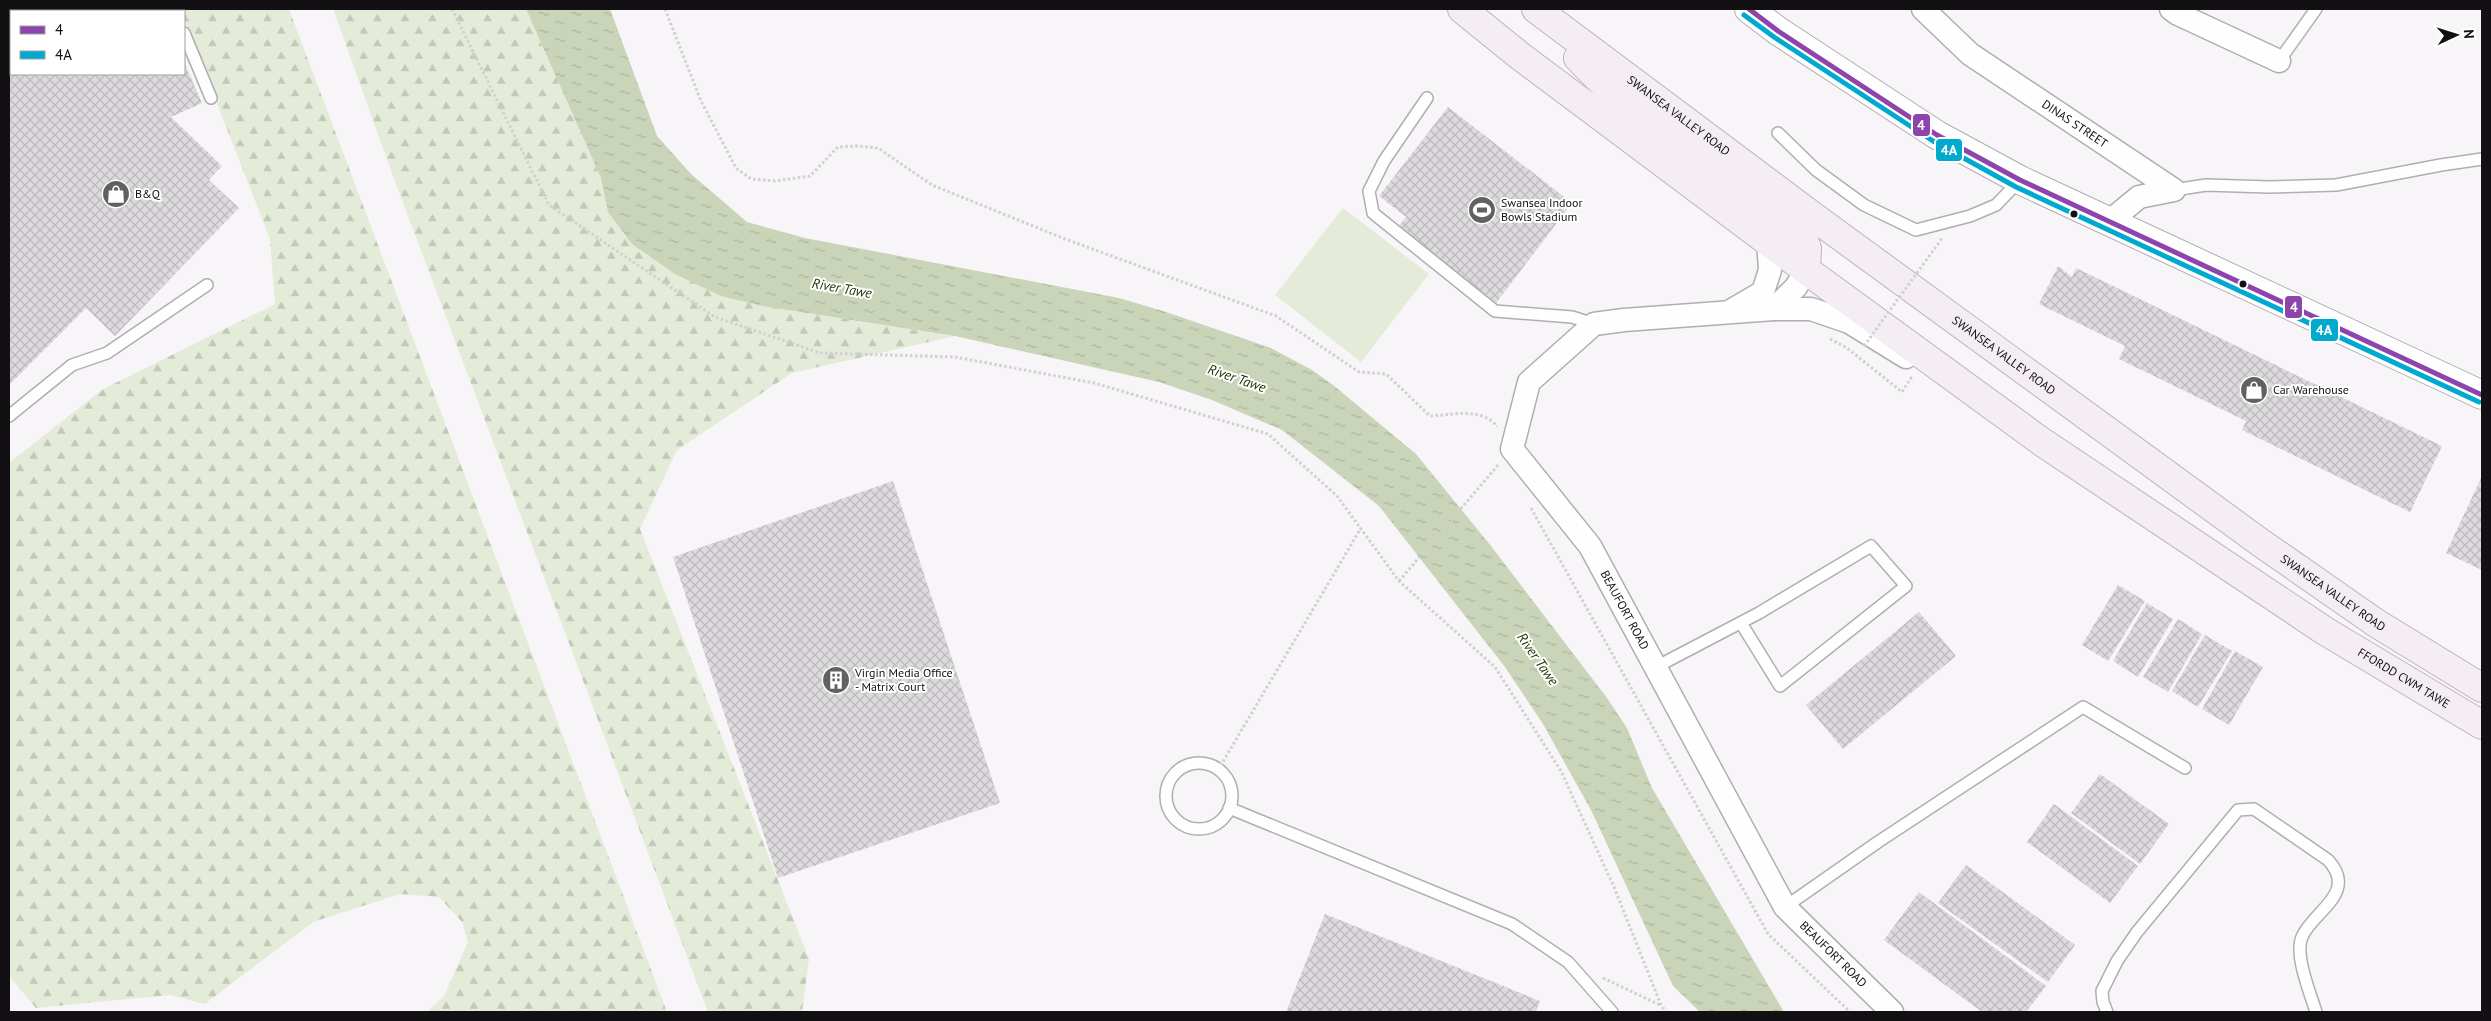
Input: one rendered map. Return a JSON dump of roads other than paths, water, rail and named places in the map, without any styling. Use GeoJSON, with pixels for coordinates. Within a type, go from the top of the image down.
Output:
{"type":"FeatureCollection","features":[{"type":"Feature","properties":{"kind":"main road"},"geometry":{"type":"LineString","coordinates":[[1462,9],[1520,56],[1806,270],[2042,442],[2325,631],[2482,725]]}},
{"type":"Feature","properties":{"kind":"main road"},"geometry":{"type":"LineString","coordinates":[[1530,9],[1613,94],[1800,231],[1807,248],[1806,270]]}},
{"type":"Feature","properties":{"kind":"main road","name":"SWANSEA VALLEY ROAD"},"geometry":{"type":"LineString","coordinates":[[1536,9],[1814,217],[2261,543],[2376,623],[2482,688]]}},
{"type":"Feature","properties":{"kind":"main road"},"geometry":{"type":"LineString","coordinates":[[1749,9],[1778,31],[1938,134],[2020,180],[2482,395]]}},
{"type":"Feature","properties":{"kind":"street","name":"DINAS STREET"},"geometry":{"type":"LineString","coordinates":[[1923,9],[1970,54],[2174,190]]}},
{"type":"Feature","properties":{"kind":"street"},"geometry":{"type":"LineString","coordinates":[[2171,9],[2279,61]]}},
{"type":"Feature","properties":{"kind":"street"},"geometry":{"type":"LineString","coordinates":[[2110,221],[2139,197],[2174,190]]}},
{"type":"Feature","properties":{"kind":"street"},"geometry":{"type":"LineString","coordinates":[[1727,312],[1762,292],[1770,270],[1768,241]]}},
{"type":"Feature","properties":{"kind":"street"},"geometry":{"type":"LineString","coordinates":[[1774,309],[1796,287],[1806,270]]}},
{"type":"Feature","properties":{"kind":"street"},"geometry":{"type":"LineString","coordinates":[[1594,324],[1727,312],[1811,309],[1849,322],[2042,442]]}},
{"type":"Feature","properties":{"kind":"street","name":"BEAUFORT ROAD"},"geometry":{"type":"LineString","coordinates":[[1594,324],[1529,382],[1512,449],[1590,546],[1785,907],[1892,1012]]}},
{"type":"Feature","properties":{"kind":"lane"},"geometry":{"type":"LineString","coordinates":[[2279,61],[2316,9]]}},
{"type":"Feature","properties":{"kind":"lane"},"geometry":{"type":"LineString","coordinates":[[185,35],[211,98]]}},
{"type":"Feature","properties":{"kind":"lane"},"geometry":{"type":"LineString","coordinates":[[1427,98],[1384,161],[1369,191],[1373,213],[1495,311],[1572,317],[1594,324]]}},
{"type":"Feature","properties":{"kind":"lane"},"geometry":{"type":"LineString","coordinates":[[1778,134],[1816,170],[1864,205],[1916,230],[1970,216],[1996,205],[2020,180]]}},
{"type":"Feature","properties":{"kind":"lane"},"geometry":{"type":"LineString","coordinates":[[2174,190],[2206,185],[2269,187],[2336,186],[2441,165],[2482,159]]}},
{"type":"Feature","properties":{"kind":"lane"},"geometry":{"type":"LineString","coordinates":[[9,416],[72,365],[107,353],[207,285]]}},
{"type":"Feature","properties":{"kind":"lane"},"geometry":{"type":"LineString","coordinates":[[1656,667],[1741,623],[1871,546],[1906,586],[1861,621],[1826,652],[1780,686],[1741,623]]}},
{"type":"Feature","properties":{"kind":"lane"},"geometry":{"type":"LineString","coordinates":[[1785,907],[1878,842],[2083,707],[2185,768]]}},
{"type":"Feature","properties":{"kind":"lane"},"geometry":{"type":"LineString","coordinates":[[1197,764],[1204,764],[1218,770],[1230,786],[1232,797],[1229,808],[1218,823],[1201,829],[1181,825],[1169,809],[1167,802],[1168,786],[1176,773],[1197,764]]}},
{"type":"Feature","properties":{"kind":"lane"},"geometry":{"type":"LineString","coordinates":[[1229,808],[1512,924],[1568,962],[1612,1012]]}},
{"type":"Feature","properties":{"kind":"lane"},"geometry":{"type":"LineString","coordinates":[[2107,1012],[2103,1002],[2102,991],[2117,961],[2136,932],[2238,810],[2254,809],[2328,860],[2336,869],[2338,888],[2333,899],[2301,938],[2301,955],[2316,1012]]}},
{"type":"Feature","properties":{"kind":"water","name":"River Tawe"},"geometry":{"type":"Polygon","coordinates":[[[526,9],[610,9],[657,136],[691,174],[747,222],[805,238],[1119,298],[1271,348],[1312,370],[1333,385],[1416,454],[1491,546],[1607,698],[1627,728],[1652,788],[1784,1012],[1700,1012],[1673,986],[1591,810],[1543,724],[1505,667],[1379,506],[1282,430],[1212,400],[1159,382],[955,336],[762,306],[721,296],[675,274],[632,244],[608,212],[601,178],[526,9]]]}},
{"type":"Feature","properties":{"kind":"place","name":"B&Q"},"geometry":{"type":"Point","coordinates":[116,194]}},
{"type":"Feature","properties":{"kind":"place","name":"Swansea Indoor Bowls Stadium"},"geometry":{"type":"Point","coordinates":[1482,210]}},
{"type":"Feature","properties":{"kind":"place","name":"Car Warehouse"},"geometry":{"type":"Point","coordinates":[2254,390]}},
{"type":"Feature","properties":{"kind":"place","name":"Virgin Media Office - Matrix Court"},"geometry":{"type":"Point","coordinates":[836,680]}}]}
